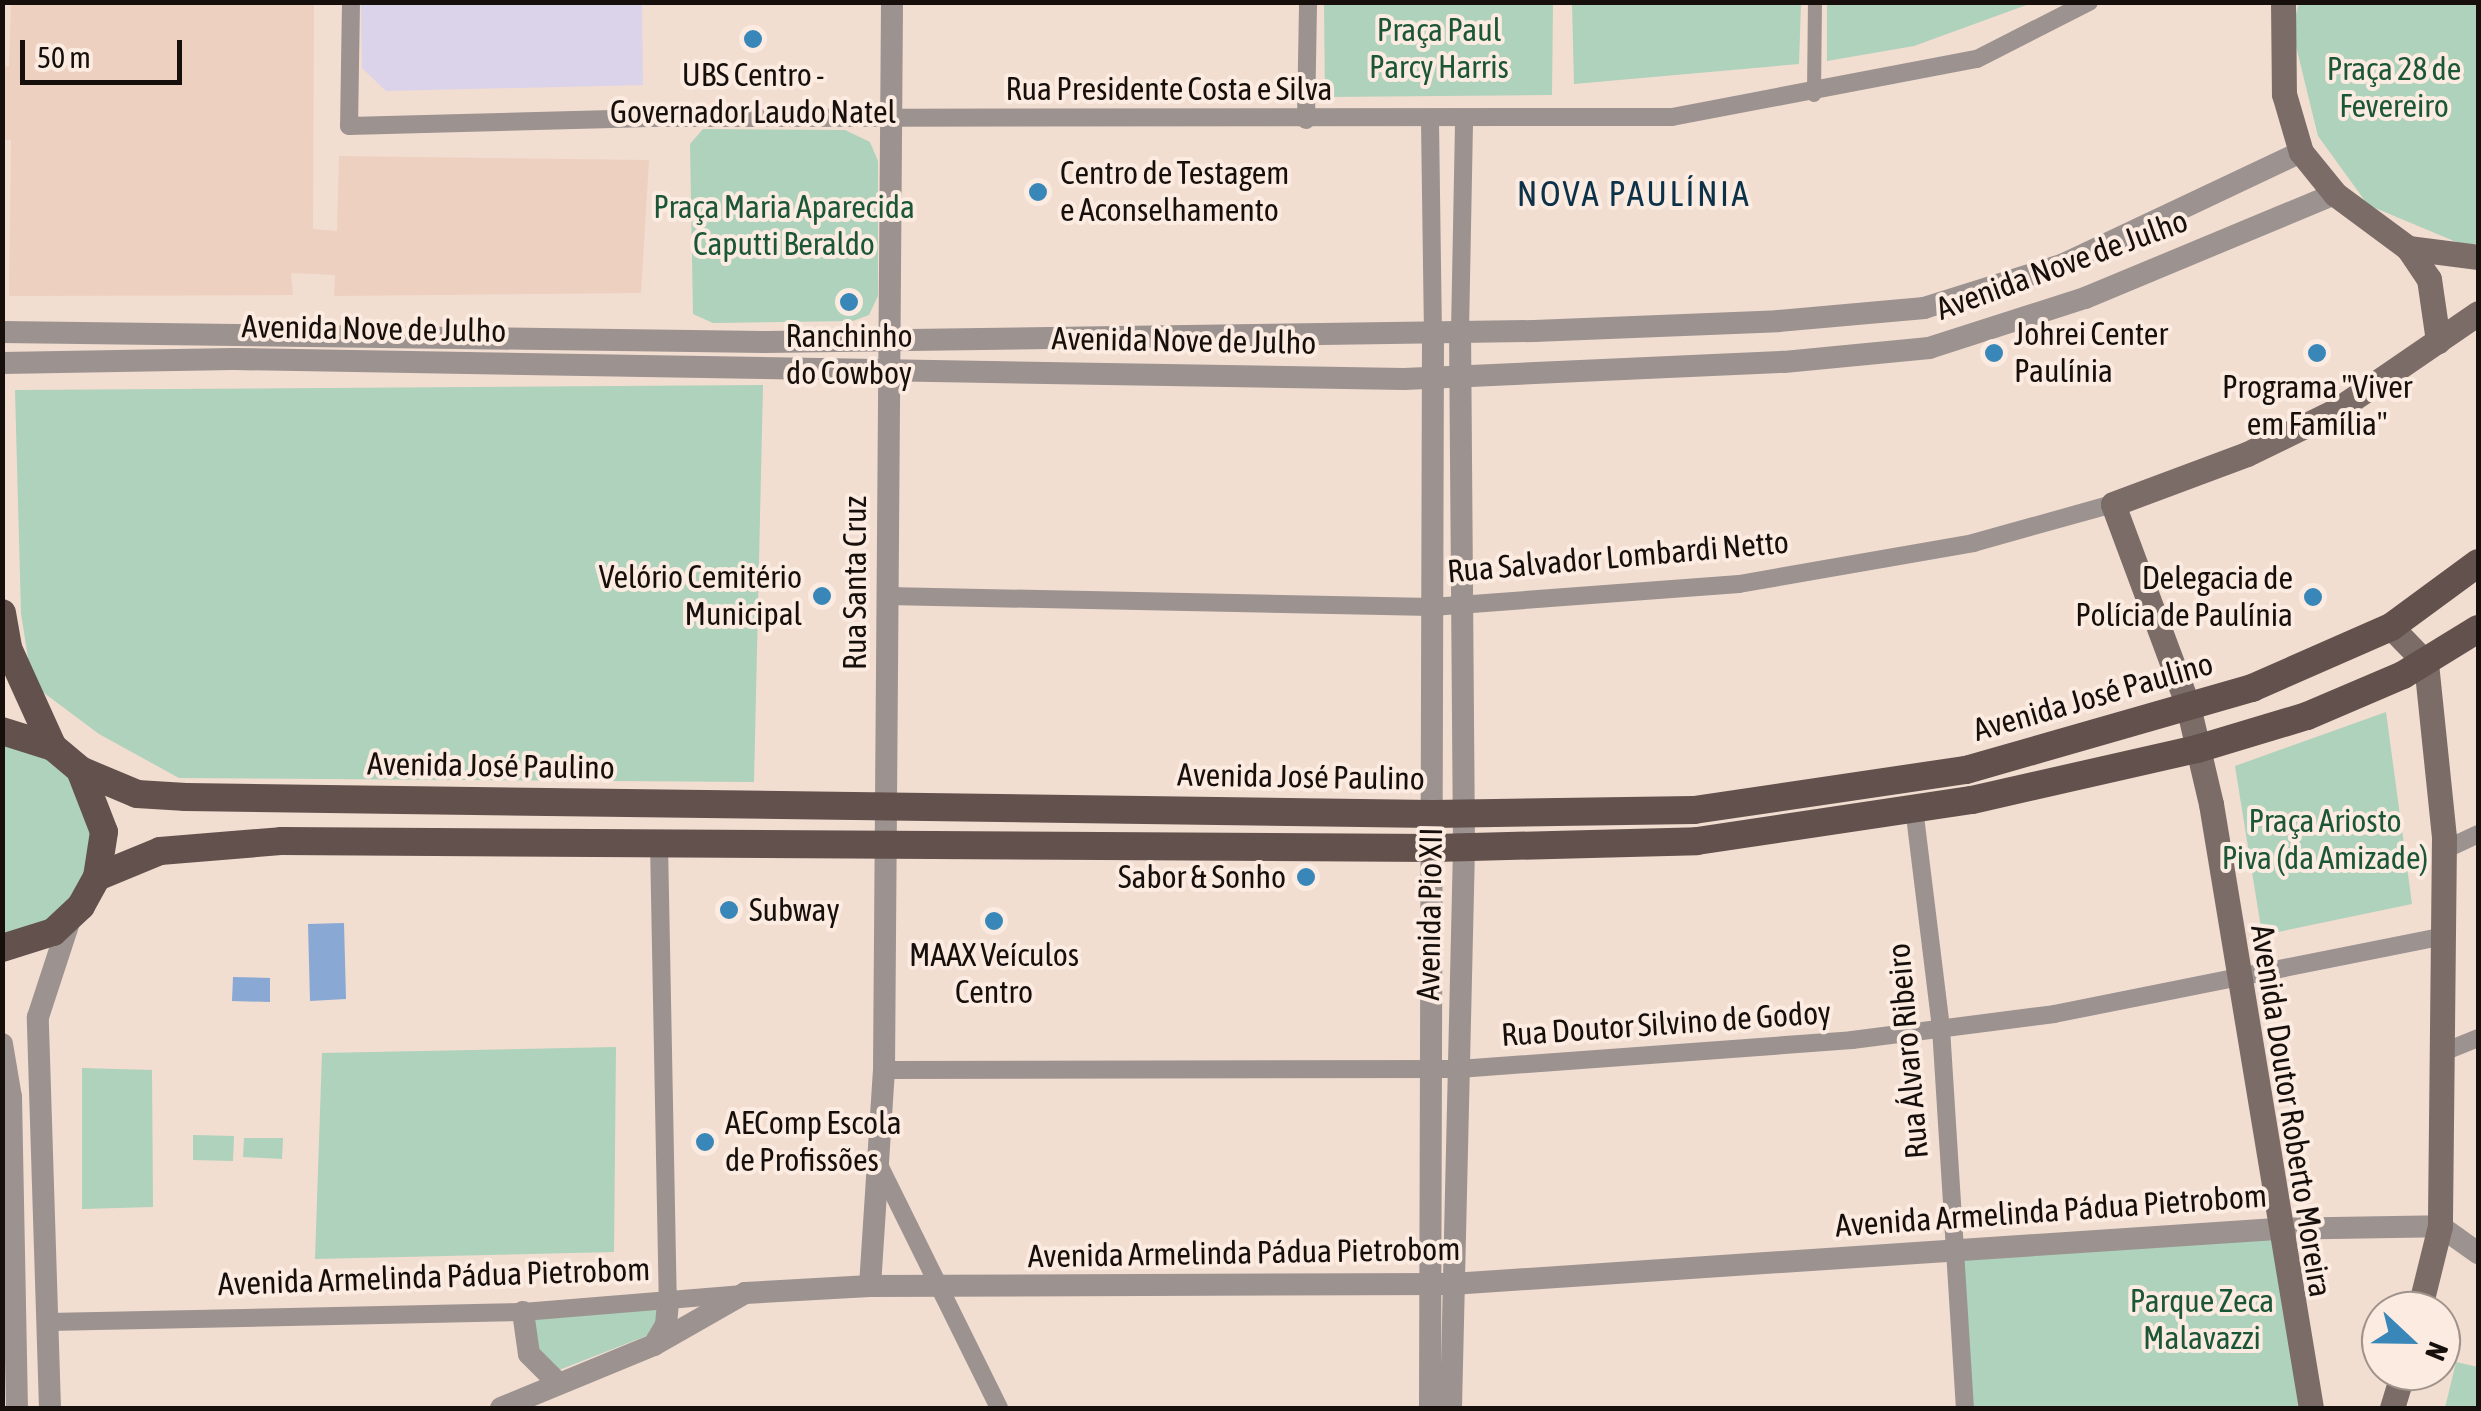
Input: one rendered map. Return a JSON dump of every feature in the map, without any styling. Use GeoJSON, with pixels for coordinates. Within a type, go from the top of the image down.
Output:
{"type":"FeatureCollection","features":[{"type":"Feature","properties":{"kind":"main road"},"geometry":{"type":"LineString","coordinates":[[2266,2],[2280,32]]}},
{"type":"Feature","properties":{"kind":"main road"},"geometry":{"type":"LineString","coordinates":[[2283,2],[2280,32],[2284,94],[2301,152],[2335,194],[2408,248],[2430,280],[2438,341]]}},
{"type":"Feature","properties":{"kind":"main road"},"geometry":{"type":"LineString","coordinates":[[2408,248],[2478,258]]}},
{"type":"Feature","properties":{"kind":"main road","name":"Rua Salvador Lombardi Netto"},"geometry":{"type":"LineString","coordinates":[[2113,504],[2247,454],[2336,411],[2478,314]]}},
{"type":"Feature","properties":{"kind":"main road","name":"Avenida Doutor Roberto Moreira"},"geometry":{"type":"LineString","coordinates":[[2113,504],[2188,706],[2276,1229],[2311,1408]]}},
{"type":"Feature","properties":{"kind":"main road","name":"Avenida José Paulino"},"geometry":{"type":"LineString","coordinates":[[80,770],[138,794],[186,798],[1433,814],[1714,807],[1966,770],[2252,688],[2390,627],[2478,563]]}},
{"type":"Feature","properties":{"kind":"main road"},"geometry":{"type":"LineString","coordinates":[[2,613],[8,648],[54,747],[80,770],[104,832],[97,877],[70,919],[33,942],[2,948]]}},
{"type":"Feature","properties":{"kind":"main road"},"geometry":{"type":"LineString","coordinates":[[2390,627],[2426,663],[2444,850],[2440,1226],[2424,1291]]}},
{"type":"Feature","properties":{"kind":"main road","name":"Avenida José Paulino"},"geometry":{"type":"LineString","coordinates":[[97,877],[160,851],[262,842],[1464,848],[1697,841],[1914,808],[2197,749],[2306,716],[2426,663],[2478,629]]}},
{"type":"Feature","properties":{"kind":"main road"},"geometry":{"type":"LineString","coordinates":[[2,731],[54,747]]}},
{"type":"Feature","properties":{"kind":"street","name":"Rua Presidente Costa e Silva"},"geometry":{"type":"LineString","coordinates":[[351,2],[349,126],[891,118],[1464,121],[1672,117],[1814,95],[1977,59],[2090,2]]}},
{"type":"Feature","properties":{"kind":"street","name":"Rua Santa Cruz"},"geometry":{"type":"LineString","coordinates":[[870,1286],[884,1070],[892,2]]}},
{"type":"Feature","properties":{"kind":"street"},"geometry":{"type":"LineString","coordinates":[[1306,120],[1308,2]]}},
{"type":"Feature","properties":{"kind":"street"},"geometry":{"type":"LineString","coordinates":[[1814,95],[1815,2]]}},
{"type":"Feature","properties":{"kind":"street","name":"Avenida Pio XII"},"geometry":{"type":"LineString","coordinates":[[1430,121],[1435,848],[1432,1069],[1451,1408]]}},
{"type":"Feature","properties":{"kind":"street","name":"Avenida Pio XII"},"geometry":{"type":"LineString","coordinates":[[1430,1408],[1459,1069],[1464,848],[1458,604],[1464,121]]}},
{"type":"Feature","properties":{"kind":"street","name":"Avenida Nove de Julho"},"geometry":{"type":"LineString","coordinates":[[2,332],[889,338],[1433,333],[1759,322],[1924,308],[2064,264],[2301,152]]}},
{"type":"Feature","properties":{"kind":"street","name":"Avenida Nove de Julho"},"geometry":{"type":"LineString","coordinates":[[2,363],[234,359],[1460,378],[1929,348],[2085,298],[2335,194]]}},
{"type":"Feature","properties":{"kind":"street"},"geometry":{"type":"LineString","coordinates":[[233,334],[234,359]]}},
{"type":"Feature","properties":{"kind":"street"},"geometry":{"type":"LineString","coordinates":[[370,336],[371,361]]}},
{"type":"Feature","properties":{"kind":"street","name":"Rua Salvador Lombardi Netto"},"geometry":{"type":"LineString","coordinates":[[887,596],[1432,607],[1739,584],[1973,543],[2113,504]]}},
{"type":"Feature","properties":{"kind":"street"},"geometry":{"type":"LineString","coordinates":[[1434,730],[1462,730]]}},
{"type":"Feature","properties":{"kind":"street","name":"Rua Álvaro Ribeiro"},"geometry":{"type":"LineString","coordinates":[[1914,808],[1941,1028],[1964,1408]]}},
{"type":"Feature","properties":{"kind":"street"},"geometry":{"type":"LineString","coordinates":[[2444,850],[2478,834]]}},
{"type":"Feature","properties":{"kind":"street"},"geometry":{"type":"LineString","coordinates":[[654,1345],[666,1326],[668,1301],[659,843]]}},
{"type":"Feature","properties":{"kind":"street"},"geometry":{"type":"LineString","coordinates":[[50,1408],[38,1017],[70,919]]}},
{"type":"Feature","properties":{"kind":"street","name":"Rua Doutor Silvino de Godoy"},"geometry":{"type":"LineString","coordinates":[[884,1070],[1459,1069],[1941,1028],[2054,1014],[2236,974],[2443,936]]}},
{"type":"Feature","properties":{"kind":"street"},"geometry":{"type":"LineString","coordinates":[[2442,1053],[2478,1038]]}},
{"type":"Feature","properties":{"kind":"street"},"geometry":{"type":"LineString","coordinates":[[2,1044],[11,1097],[17,1408]]}},
{"type":"Feature","properties":{"kind":"street"},"geometry":{"type":"LineString","coordinates":[[879,1164],[999,1408]]}},
{"type":"Feature","properties":{"kind":"street"},"geometry":{"type":"LineString","coordinates":[[2440,1226],[2478,1253]]}},
{"type":"Feature","properties":{"kind":"street","name":"Avenida Armelinda Pádua Pietrobom"},"geometry":{"type":"LineString","coordinates":[[48,1322],[524,1312],[870,1286],[1442,1284],[2276,1229],[2440,1226]]}},
{"type":"Feature","properties":{"kind":"street"},"geometry":{"type":"LineString","coordinates":[[501,1408],[654,1345],[746,1293]]}},
{"type":"Feature","properties":{"kind":"street"},"geometry":{"type":"LineString","coordinates":[[524,1312],[528,1354],[559,1384]]}},
{"type":"Feature","properties":{"kind":"shaded area"},"geometry":{"type":"Polygon","coordinates":[[[11,3],[314,3],[313,229],[337,231],[339,156],[649,160],[641,293],[334,296],[335,275],[291,273],[293,295],[9,296],[11,140],[3,140],[2,67],[9,66],[11,3]]]}},
{"type":"Feature","properties":{"kind":"shaded area"},"geometry":{"type":"Polygon","coordinates":[[[361,3],[642,3],[643,85],[386,91],[362,68],[361,3]]]}},
{"type":"Feature","properties":{"kind":"green space"},"geometry":{"type":"Polygon","coordinates":[[[1827,2],[2032,3],[1914,46],[1827,61],[1827,2]]]}},
{"type":"Feature","properties":{"kind":"green space","name":"Praça Paul Parcy Harris"},"geometry":{"type":"Polygon","coordinates":[[[1324,3],[1553,3],[1552,95],[1325,97],[1324,3]]]}},
{"type":"Feature","properties":{"kind":"green space"},"geometry":{"type":"Polygon","coordinates":[[[1572,3],[1801,3],[1799,64],[1574,84],[1572,3]]]}},
{"type":"Feature","properties":{"kind":"green space","name":"Praça 28 de Fevereiro"},"geometry":{"type":"Polygon","coordinates":[[[2299,3],[2478,3],[2478,244],[2461,244],[2368,205],[2318,136],[2292,30],[2299,3]]]}},
{"type":"Feature","properties":{"kind":"green space","name":"Praça Maria Aparecida Caputti Beraldo"},"geometry":{"type":"Polygon","coordinates":[[[703,129],[845,130],[870,142],[878,161],[878,296],[869,315],[853,321],[713,323],[693,314],[690,144],[703,129]]]}},
{"type":"Feature","properties":{"kind":"green space"},"geometry":{"type":"Polygon","coordinates":[[[763,385],[754,782],[179,778],[99,734],[32,684],[21,613],[15,390],[763,385]]]}},
{"type":"Feature","properties":{"kind":"green space","name":"Praça Ariosto Piva (da Amizade)"},"geometry":{"type":"Polygon","coordinates":[[[2386,712],[2412,904],[2278,932],[2261,928],[2235,766],[2386,712]]]}},
{"type":"Feature","properties":{"kind":"green space"},"geometry":{"type":"Polygon","coordinates":[[[2,740],[47,753],[89,801],[93,865],[58,919],[2,940],[2,740]]]}},
{"type":"Feature","properties":{"kind":"green space"},"geometry":{"type":"Polygon","coordinates":[[[616,1047],[614,1252],[315,1259],[322,1053],[616,1047]]]}},
{"type":"Feature","properties":{"kind":"green space"},"geometry":{"type":"Polygon","coordinates":[[[82,1068],[152,1070],[153,1207],[82,1209],[82,1068]]]}},
{"type":"Feature","properties":{"kind":"green space"},"geometry":{"type":"Polygon","coordinates":[[[193,1135],[234,1136],[233,1161],[193,1160],[193,1135]]]}},
{"type":"Feature","properties":{"kind":"green space"},"geometry":{"type":"Polygon","coordinates":[[[244,1138],[283,1138],[282,1159],[243,1157],[244,1138]]]}},
{"type":"Feature","properties":{"kind":"green space","name":"Parque Zeca Malavazzi"},"geometry":{"type":"Polygon","coordinates":[[[2276,1229],[2309,1408],[1964,1408],[1954,1248],[2276,1229]]]}},
{"type":"Feature","properties":{"kind":"green space"},"geometry":{"type":"Polygon","coordinates":[[[662,1309],[651,1334],[554,1372],[539,1357],[530,1318],[662,1309]]]}},
{"type":"Feature","properties":{"kind":"green space"},"geometry":{"type":"Polygon","coordinates":[[[2461,1363],[2478,1367],[2478,1408],[2445,1408],[2449,1391],[2461,1391],[2461,1363]]]}},
{"type":"Feature","properties":{"kind":"water"},"geometry":{"type":"Polygon","coordinates":[[[344,923],[346,999],[310,1001],[308,924],[344,923]]]}},
{"type":"Feature","properties":{"kind":"water"},"geometry":{"type":"Polygon","coordinates":[[[233,977],[270,978],[270,1002],[232,1001],[233,977]]]}},
{"type":"Feature","properties":{"kind":"place","name":"UBS Centro - Governador Laudo Natel"},"geometry":{"type":"Point","coordinates":[753,39]}},
{"type":"Feature","properties":{"kind":"place","name":"Centro de Testagem e Aconselhamento"},"geometry":{"type":"Point","coordinates":[1038,192]}},
{"type":"Feature","properties":{"kind":"place","name":"Ranchinho do Cowboy"},"geometry":{"type":"Point","coordinates":[849,302]}},
{"type":"Feature","properties":{"kind":"place","name":"Johrei Center Paulínia"},"geometry":{"type":"Point","coordinates":[1994,353]}},
{"type":"Feature","properties":{"kind":"place","name":"Programa \"Viver em Família\""},"geometry":{"type":"Point","coordinates":[2317,353]}},
{"type":"Feature","properties":{"kind":"place","name":"Velório Cemitério Municipal"},"geometry":{"type":"Point","coordinates":[822,596]}},
{"type":"Feature","properties":{"kind":"place","name":"Delegacia de Polícia de Paulínia"},"geometry":{"type":"Point","coordinates":[2313,597]}},
{"type":"Feature","properties":{"kind":"place","name":"Sabor & Sonho"},"geometry":{"type":"Point","coordinates":[1306,877]}},
{"type":"Feature","properties":{"kind":"place","name":"Subway"},"geometry":{"type":"Point","coordinates":[729,910]}},
{"type":"Feature","properties":{"kind":"place","name":"MAAX Veículos Centro"},"geometry":{"type":"Point","coordinates":[994,921]}},
{"type":"Feature","properties":{"kind":"place","name":"AEComp Escola de Profissões"},"geometry":{"type":"Point","coordinates":[705,1142]}},
{"type":"Feature","properties":{"kind":"district","name":"NOVA PAULÍNIA"},"geometry":{"type":"Point","coordinates":[1634,193]}}]}
